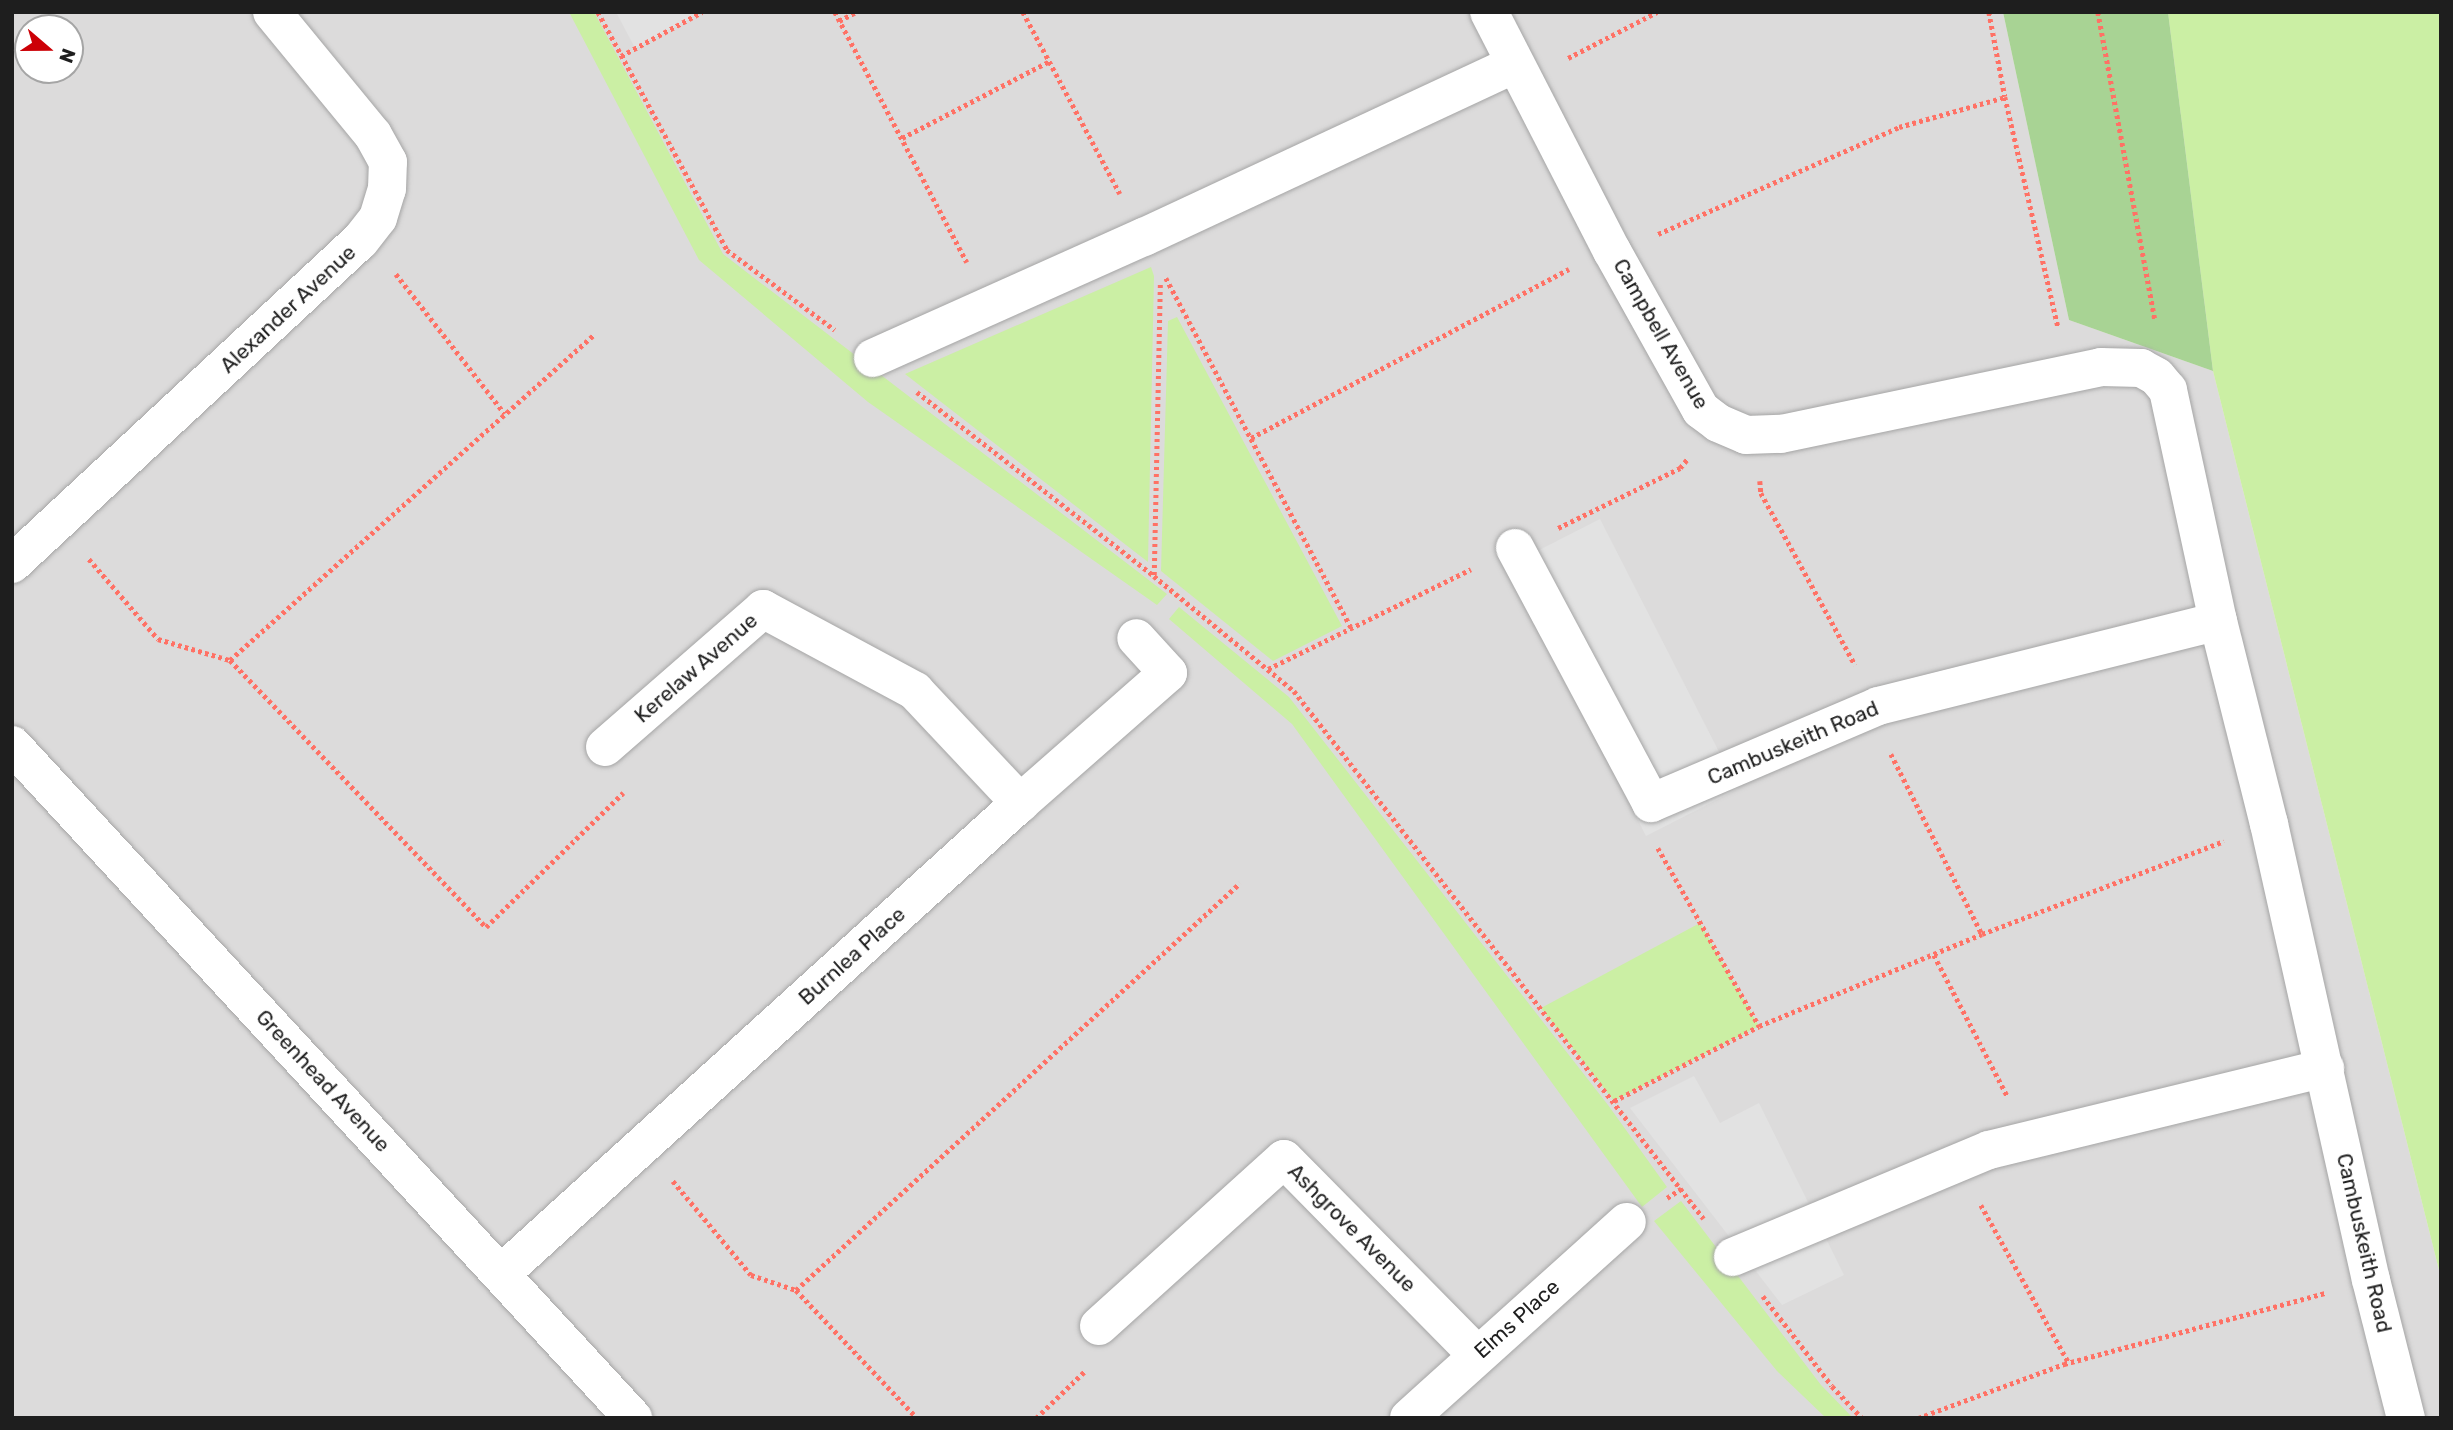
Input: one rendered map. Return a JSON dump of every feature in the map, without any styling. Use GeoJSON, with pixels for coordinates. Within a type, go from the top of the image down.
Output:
{"type":"FeatureCollection","features":[{"type":"Feature","properties":{"kind":"street","name":"Alexander Avenue"},"geometry":{"type":"LineString","coordinates":[[12,564],[365,234],[378,218],[387,189],[388,162],[373,135],[272,12]]}},
{"type":"Feature","properties":{"kind":"street","name":"Campbell Avenue"},"geometry":{"type":"LineString","coordinates":[[1489,12],[1612,251],[1701,410],[1718,422],[1746,435],[1780,434],[2101,367],[2141,368],[2157,377],[2168,390]]}},
{"type":"Feature","properties":{"kind":"street"},"geometry":{"type":"LineString","coordinates":[[873,358],[1519,73]]}},
{"type":"Feature","properties":{"kind":"street","name":"Cambuskeith Road"},"geometry":{"type":"LineString","coordinates":[[2168,390],[2218,621],[2269,824],[2371,1280],[2406,1418]]}},
{"type":"Feature","properties":{"kind":"street"},"geometry":{"type":"LineString","coordinates":[[1515,548],[1651,803]]}},
{"type":"Feature","properties":{"kind":"street","name":"Kerelaw Avenue"},"geometry":{"type":"LineString","coordinates":[[605,747],[762,609],[915,691],[1020,803]]}},
{"type":"Feature","properties":{"kind":"street","name":"Cambuskeith Road"},"geometry":{"type":"LineString","coordinates":[[1651,803],[1873,708],[2218,621]]}},
{"type":"Feature","properties":{"kind":"street","name":"Burnlea Place"},"geometry":{"type":"LineString","coordinates":[[502,1273],[1020,803],[1168,673],[1136,638]]}},
{"type":"Feature","properties":{"kind":"street","name":"Greenhead Avenue"},"geometry":{"type":"LineString","coordinates":[[12,746],[502,1273],[633,1418]]}},
{"type":"Feature","properties":{"kind":"street"},"geometry":{"type":"LineString","coordinates":[[1733,1257],[1989,1150],[2325,1068]]}},
{"type":"Feature","properties":{"kind":"street","name":"Ashgrove Avenue"},"geometry":{"type":"LineString","coordinates":[[1099,1326],[1284,1159],[1477,1355]]}},
{"type":"Feature","properties":{"kind":"street","name":"Elms Place"},"geometry":{"type":"LineString","coordinates":[[1409,1418],[1626,1222]]}},
{"type":"Feature","properties":{"kind":"path"},"geometry":{"type":"LineString","coordinates":[[597,12],[727,250],[873,358],[1154,576],[1294,691],[1832,1386],[1862,1418]]}},
{"type":"Feature","properties":{"kind":"path"},"geometry":{"type":"LineString","coordinates":[[621,56],[702,12]]}},
{"type":"Feature","properties":{"kind":"path"},"geometry":{"type":"LineString","coordinates":[[835,12],[991,306]]}},
{"type":"Feature","properties":{"kind":"path"},"geometry":{"type":"LineString","coordinates":[[839,21],[856,12]]}},
{"type":"Feature","properties":{"kind":"path"},"geometry":{"type":"LineString","coordinates":[[1023,12],[1143,237]]}},
{"type":"Feature","properties":{"kind":"path"},"geometry":{"type":"LineString","coordinates":[[1519,73],[1657,12]]}},
{"type":"Feature","properties":{"kind":"path"},"geometry":{"type":"LineString","coordinates":[[1989,12],[2005,97],[2070,374]]}},
{"type":"Feature","properties":{"kind":"path"},"geometry":{"type":"LineString","coordinates":[[2098,12],[2168,390]]}},
{"type":"Feature","properties":{"kind":"path"},"geometry":{"type":"LineString","coordinates":[[902,138],[1050,61]]}},
{"type":"Feature","properties":{"kind":"path"},"geometry":{"type":"LineString","coordinates":[[1251,438],[1560,272],[1660,234],[1899,127],[2005,97]]}},
{"type":"Feature","properties":{"kind":"path"},"geometry":{"type":"LineString","coordinates":[[365,234],[505,414]]}},
{"type":"Feature","properties":{"kind":"path"},"geometry":{"type":"LineString","coordinates":[[1154,576],[1161,268],[1350,627]]}},
{"type":"Feature","properties":{"kind":"path"},"geometry":{"type":"LineString","coordinates":[[230,660],[593,335]]}},
{"type":"Feature","properties":{"kind":"path"},"geometry":{"type":"LineString","coordinates":[[1758,435],[1761,494],[1873,708],[1982,934]]}},
{"type":"Feature","properties":{"kind":"path"},"geometry":{"type":"LineString","coordinates":[[58,523],[158,639],[230,660],[486,927],[631,786],[605,747]]}},
{"type":"Feature","properties":{"kind":"path"},"geometry":{"type":"LineString","coordinates":[[1651,803],[1655,842],[1759,1026]]}},
{"type":"Feature","properties":{"kind":"path"},"geometry":{"type":"LineString","coordinates":[[1614,1101],[1759,1026],[1982,934],[2269,824]]}},
{"type":"Feature","properties":{"kind":"path"},"geometry":{"type":"LineString","coordinates":[[796,1290],[1240,883]]}},
{"type":"Feature","properties":{"kind":"path"},"geometry":{"type":"LineString","coordinates":[[1934,955],[2030,1140]]}},
{"type":"Feature","properties":{"kind":"path"},"geometry":{"type":"LineString","coordinates":[[643,1145],[751,1275],[796,1290],[917,1418]]}},
{"type":"Feature","properties":{"kind":"path"},"geometry":{"type":"LineString","coordinates":[[1958,1163],[2069,1363]]}},
{"type":"Feature","properties":{"kind":"path"},"geometry":{"type":"LineString","coordinates":[[1918,1418],[2069,1363],[2371,1280]]}},
{"type":"Feature","properties":{"kind":"shaded area"},"geometry":{"type":"Polygon","coordinates":[[[12,12],[2003,12],[2069,320],[2213,371],[2441,1278],[2441,1418],[12,1418],[12,12]]]}},
{"type":"Feature","properties":{"kind":"shaded area"},"geometry":{"type":"Polygon","coordinates":[[[616,12],[702,12],[635,48],[616,12]]]}},
{"type":"Feature","properties":{"kind":"shaded area"},"geometry":{"type":"Polygon","coordinates":[[[1600,519],[1738,789],[1646,836],[1508,566],[1600,519]]]}},
{"type":"Feature","properties":{"kind":"shaded area"},"geometry":{"type":"Polygon","coordinates":[[[1694,1076],[1720,1123],[1759,1103],[1844,1275],[1782,1305],[1630,1108],[1694,1076]]]}},
{"type":"Feature","properties":{"kind":"green space"},"geometry":{"type":"Polygon","coordinates":[[[569,12],[594,12],[723,254],[1167,594],[1157,605],[868,402],[699,260],[569,12]]]}},
{"type":"Feature","properties":{"kind":"green space"},"geometry":{"type":"Polygon","coordinates":[[[2003,12],[2168,12],[2213,371],[2069,320],[2003,12]]]}},
{"type":"Feature","properties":{"kind":"green space"},"geometry":{"type":"Polygon","coordinates":[[[2168,12],[2441,12],[2441,1278],[2213,371],[2168,12]]]}},
{"type":"Feature","properties":{"kind":"green space"},"geometry":{"type":"Polygon","coordinates":[[[1151,267],[1154,276],[1148,562],[905,374],[1151,267]]]}},
{"type":"Feature","properties":{"kind":"green space"},"geometry":{"type":"Polygon","coordinates":[[[1177,317],[1342,626],[1273,661],[1161,571],[1168,321],[1177,317]]]}},
{"type":"Feature","properties":{"kind":"green space"},"geometry":{"type":"Polygon","coordinates":[[[1179,607],[1289,697],[1608,1105],[1667,1187],[1642,1207],[1292,724],[1169,619],[1179,607]]]}},
{"type":"Feature","properties":{"kind":"green space"},"geometry":{"type":"Polygon","coordinates":[[[1700,923],[1759,1026],[1614,1101],[1541,1008],[1700,923]]]}},
{"type":"Feature","properties":{"kind":"green space"},"geometry":{"type":"Polygon","coordinates":[[[1681,1201],[1821,1385],[1853,1418],[1826,1418],[1777,1371],[1654,1221],[1681,1201]]]}}]}
